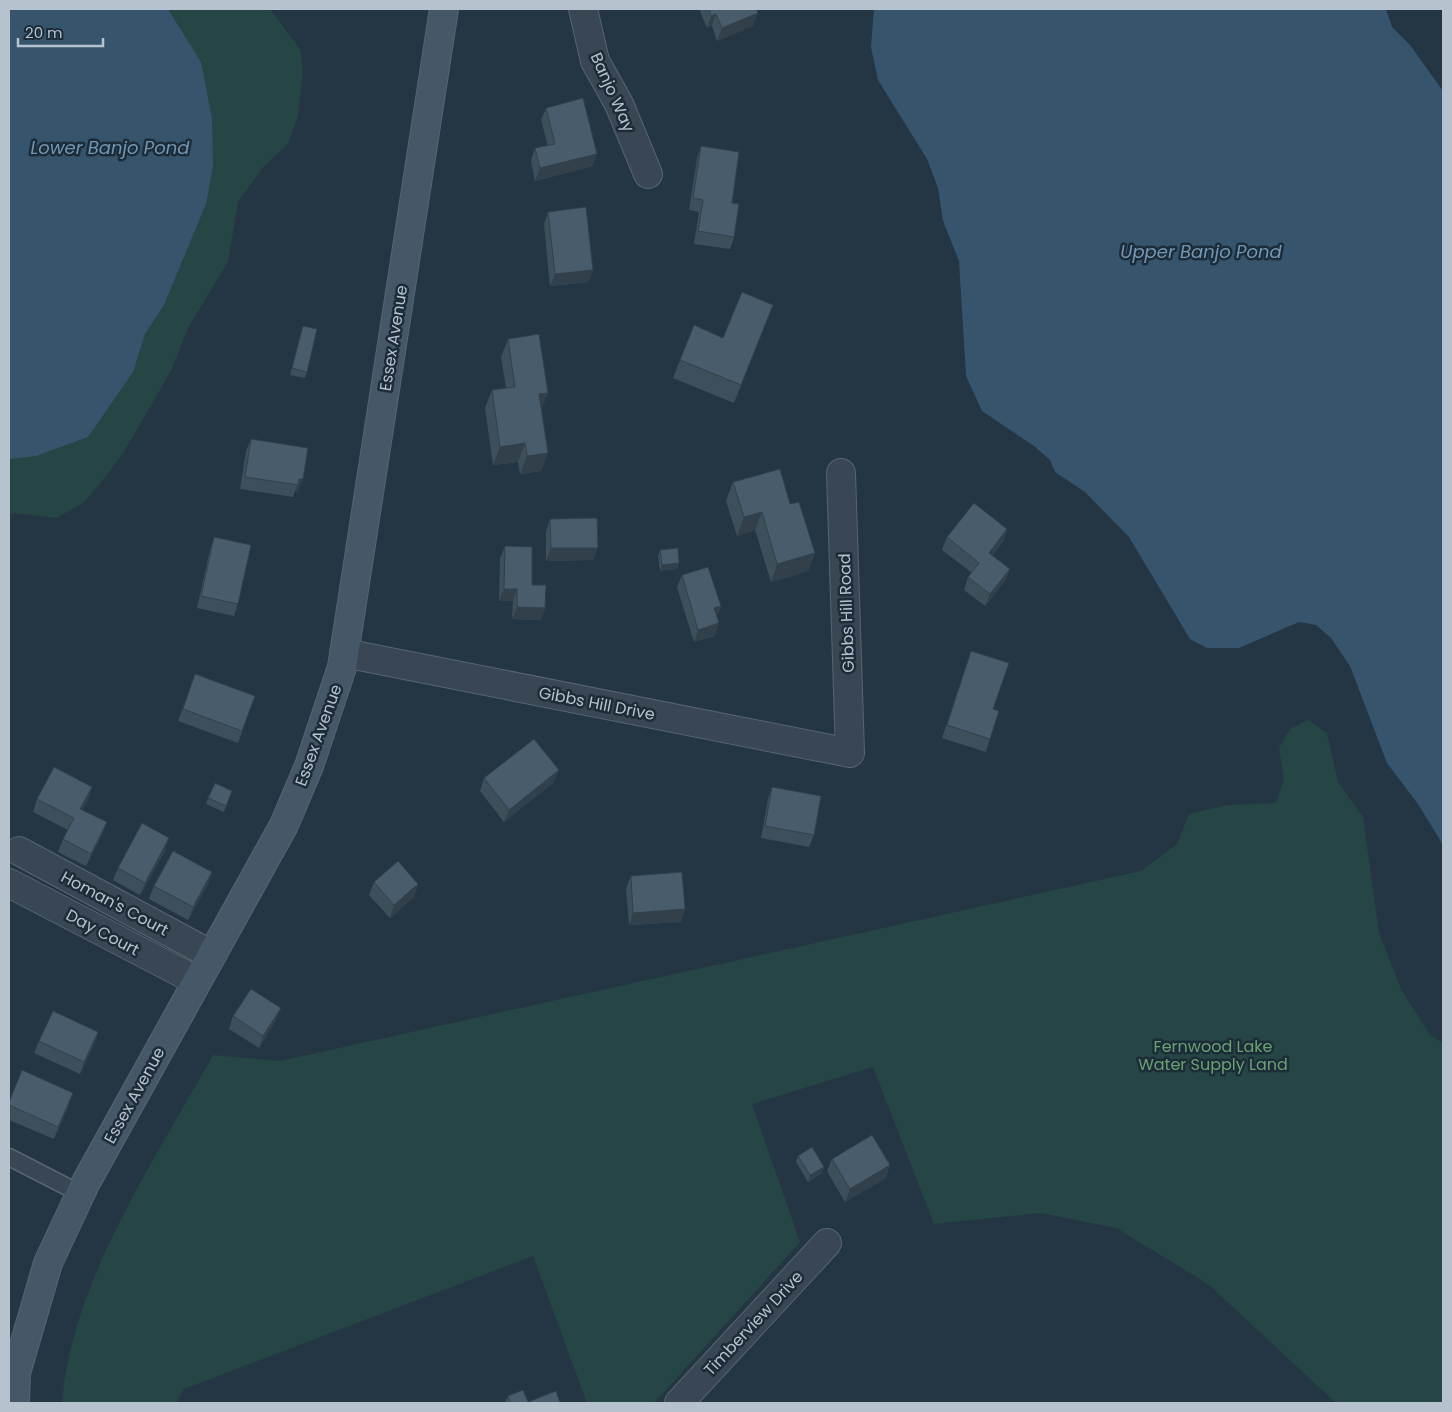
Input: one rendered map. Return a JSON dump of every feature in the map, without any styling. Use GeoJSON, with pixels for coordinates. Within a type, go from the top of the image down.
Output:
{"type":"FeatureCollection","features":[{"type":"Feature","properties":{"kind":"street","name":"Essex Avenue"},"geometry":{"type":"LineString","coordinates":[[15,1403],[16,1373],[48,1263],[81,1194],[284,825],[308,766],[342,667],[444,9]]}},
{"type":"Feature","properties":{"kind":"street","name":"Banjo Way"},"geometry":{"type":"LineString","coordinates":[[584,9],[595,61],[619,104],[648,174]]}},
{"type":"Feature","properties":{"kind":"street","name":"Gibbs Hill Road"},"geometry":{"type":"LineString","coordinates":[[841,472],[850,753]]}},
{"type":"Feature","properties":{"kind":"street","name":"Gibbs Hill Drive"},"geometry":{"type":"LineString","coordinates":[[344,653],[850,753]]}},
{"type":"Feature","properties":{"kind":"street","name":"Homan's Court"},"geometry":{"type":"LineString","coordinates":[[19,851],[212,955]]}},
{"type":"Feature","properties":{"kind":"street","name":"Day Court"},"geometry":{"type":"LineString","coordinates":[[9,883],[197,981]]}},
{"type":"Feature","properties":{"kind":"street","name":"Timberview Drive"},"geometry":{"type":"LineString","coordinates":[[679,1403],[827,1243]]}},
{"type":"Feature","properties":{"kind":"lane"},"geometry":{"type":"LineString","coordinates":[[9,1157],[81,1194]]}},
{"type":"Feature","properties":{"kind":"green space"},"geometry":{"type":"Polygon","coordinates":[[[168,9],[270,9],[300,49],[303,69],[298,116],[288,144],[264,166],[238,202],[228,262],[188,328],[172,369],[125,450],[104,479],[83,503],[56,518],[15,513],[9,514],[9,459],[133,372],[145,333],[164,305],[206,204],[201,62],[168,9]]]}},
{"type":"Feature","properties":{"kind":"green space","name":"Fernwood Lake Water Supply Land"},"geometry":{"type":"Polygon","coordinates":[[[1308,720],[1327,733],[1338,782],[1363,817],[1379,933],[1401,989],[1430,1035],[1443,1043],[1443,1403],[1336,1403],[1208,1284],[1116,1228],[1041,1213],[934,1224],[873,1067],[752,1104],[800,1242],[654,1403],[587,1403],[533,1256],[184,1389],[176,1403],[62,1403],[69,1358],[81,1312],[98,1267],[142,1179],[213,1055],[280,1061],[1141,871],[1177,844],[1189,814],[1227,805],[1276,803],[1284,780],[1279,748],[1290,729],[1308,720]]]}},
{"type":"Feature","properties":{"kind":"water","name":"Lower Banjo Pond"},"geometry":{"type":"Polygon","coordinates":[[[9,9],[168,9],[201,62],[212,119],[213,166],[206,204],[164,305],[145,334],[133,372],[88,437],[36,456],[9,459],[9,9]]]}},
{"type":"Feature","properties":{"kind":"water","name":"Upper Banjo Pond"},"geometry":{"type":"Polygon","coordinates":[[[874,9],[1386,9],[1392,27],[1410,45],[1443,91],[1443,845],[1418,804],[1387,763],[1350,666],[1331,638],[1316,625],[1299,622],[1239,648],[1207,648],[1190,639],[1129,537],[1085,492],[1055,472],[1050,460],[1034,446],[982,411],[966,376],[959,261],[943,221],[938,188],[927,159],[878,80],[871,47],[874,9]]]}},
{"type":"Feature","properties":{"kind":"building"},"geometry":{"type":"Polygon","coordinates":[[[709,9],[756,9],[758,13],[722,28],[716,14],[711,16],[709,9]]]}},
{"type":"Feature","properties":{"kind":"building"},"geometry":{"type":"Polygon","coordinates":[[[583,98],[597,154],[540,168],[535,148],[555,144],[546,108],[583,98]]]}},
{"type":"Feature","properties":{"kind":"building"},"geometry":{"type":"Polygon","coordinates":[[[701,146],[739,152],[732,203],[739,204],[734,237],[698,231],[703,200],[693,198],[701,146]]]}},
{"type":"Feature","properties":{"kind":"building"},"geometry":{"type":"Polygon","coordinates":[[[586,207],[593,270],[555,274],[548,212],[586,207]]]}},
{"type":"Feature","properties":{"kind":"building"},"geometry":{"type":"Polygon","coordinates":[[[742,292],[773,305],[741,385],[680,360],[694,325],[723,338],[742,292]]]}},
{"type":"Feature","properties":{"kind":"building"},"geometry":{"type":"Polygon","coordinates":[[[303,326],[317,329],[307,372],[292,368],[303,326]]]}},
{"type":"Feature","properties":{"kind":"building"},"geometry":{"type":"Polygon","coordinates":[[[539,334],[548,393],[539,394],[548,453],[527,456],[525,443],[500,447],[492,390],[515,387],[508,339],[539,334]]]}},
{"type":"Feature","properties":{"kind":"building"},"geometry":{"type":"Polygon","coordinates":[[[251,439],[308,448],[303,479],[299,479],[298,485],[245,477],[251,439]]]}},
{"type":"Feature","properties":{"kind":"building"},"geometry":{"type":"Polygon","coordinates":[[[780,469],[790,504],[799,502],[815,553],[777,564],[762,512],[744,517],[733,482],[780,469]]]}},
{"type":"Feature","properties":{"kind":"building"},"geometry":{"type":"Polygon","coordinates":[[[974,503],[1007,529],[989,553],[1010,569],[990,594],[968,577],[979,563],[947,537],[974,503]]]}},
{"type":"Feature","properties":{"kind":"building"},"geometry":{"type":"Polygon","coordinates":[[[597,518],[598,548],[551,548],[550,519],[597,518]]]}},
{"type":"Feature","properties":{"kind":"building"},"geometry":{"type":"Polygon","coordinates":[[[214,537],[251,545],[238,604],[201,596],[214,537]]]}},
{"type":"Feature","properties":{"kind":"building"},"geometry":{"type":"Polygon","coordinates":[[[505,546],[532,547],[532,585],[546,585],[545,608],[517,607],[517,589],[504,589],[505,546]]]}},
{"type":"Feature","properties":{"kind":"building"},"geometry":{"type":"Polygon","coordinates":[[[678,548],[679,563],[662,565],[660,550],[678,548]]]}},
{"type":"Feature","properties":{"kind":"building"},"geometry":{"type":"Polygon","coordinates":[[[708,567],[721,606],[714,608],[719,623],[698,630],[682,575],[708,567]]]}},
{"type":"Feature","properties":{"kind":"building"},"geometry":{"type":"Polygon","coordinates":[[[971,651],[1009,663],[993,709],[999,711],[990,739],[947,725],[971,651]]]}},
{"type":"Feature","properties":{"kind":"building"},"geometry":{"type":"Polygon","coordinates":[[[195,674],[255,696],[242,731],[183,709],[195,674]]]}},
{"type":"Feature","properties":{"kind":"building"},"geometry":{"type":"Polygon","coordinates":[[[534,739],[559,770],[509,810],[484,778],[534,739]]]}},
{"type":"Feature","properties":{"kind":"building"},"geometry":{"type":"Polygon","coordinates":[[[54,767],[92,787],[80,809],[107,822],[91,854],[63,839],[74,818],[37,799],[54,767]]]}},
{"type":"Feature","properties":{"kind":"building"},"geometry":{"type":"Polygon","coordinates":[[[215,783],[232,791],[226,806],[208,798],[215,783]]]}},
{"type":"Feature","properties":{"kind":"building"},"geometry":{"type":"Polygon","coordinates":[[[772,787],[821,796],[814,835],[765,826],[772,787]]]}},
{"type":"Feature","properties":{"kind":"building"},"geometry":{"type":"Polygon","coordinates":[[[142,823],[169,838],[145,883],[118,868],[142,823]]]}},
{"type":"Feature","properties":{"kind":"building"},"geometry":{"type":"Polygon","coordinates":[[[173,851],[212,872],[193,907],[154,886],[173,851]]]}},
{"type":"Feature","properties":{"kind":"building"},"geometry":{"type":"Polygon","coordinates":[[[398,861],[418,884],[394,905],[374,882],[398,861]]]}},
{"type":"Feature","properties":{"kind":"building"},"geometry":{"type":"Polygon","coordinates":[[[682,872],[685,909],[633,913],[631,876],[682,872]]]}},
{"type":"Feature","properties":{"kind":"building"},"geometry":{"type":"Polygon","coordinates":[[[251,989],[281,1008],[263,1036],[233,1016],[251,989]]]}},
{"type":"Feature","properties":{"kind":"building"},"geometry":{"type":"Polygon","coordinates":[[[53,1011],[98,1032],[84,1062],[39,1041],[53,1011]]]}},
{"type":"Feature","properties":{"kind":"building"},"geometry":{"type":"Polygon","coordinates":[[[22,1070],[73,1093],[58,1127],[9,1105],[22,1070]]]}},
{"type":"Feature","properties":{"kind":"building"},"geometry":{"type":"Polygon","coordinates":[[[872,1135],[890,1165],[850,1189],[832,1159],[872,1135]]]}},
{"type":"Feature","properties":{"kind":"building"},"geometry":{"type":"Polygon","coordinates":[[[812,1147],[824,1167],[810,1175],[798,1156],[812,1147]]]}},
{"type":"Feature","properties":{"kind":"building"},"geometry":{"type":"Polygon","coordinates":[[[523,1390],[528,1402],[556,1391],[560,1403],[511,1403],[508,1396],[523,1390]]]}}]}
